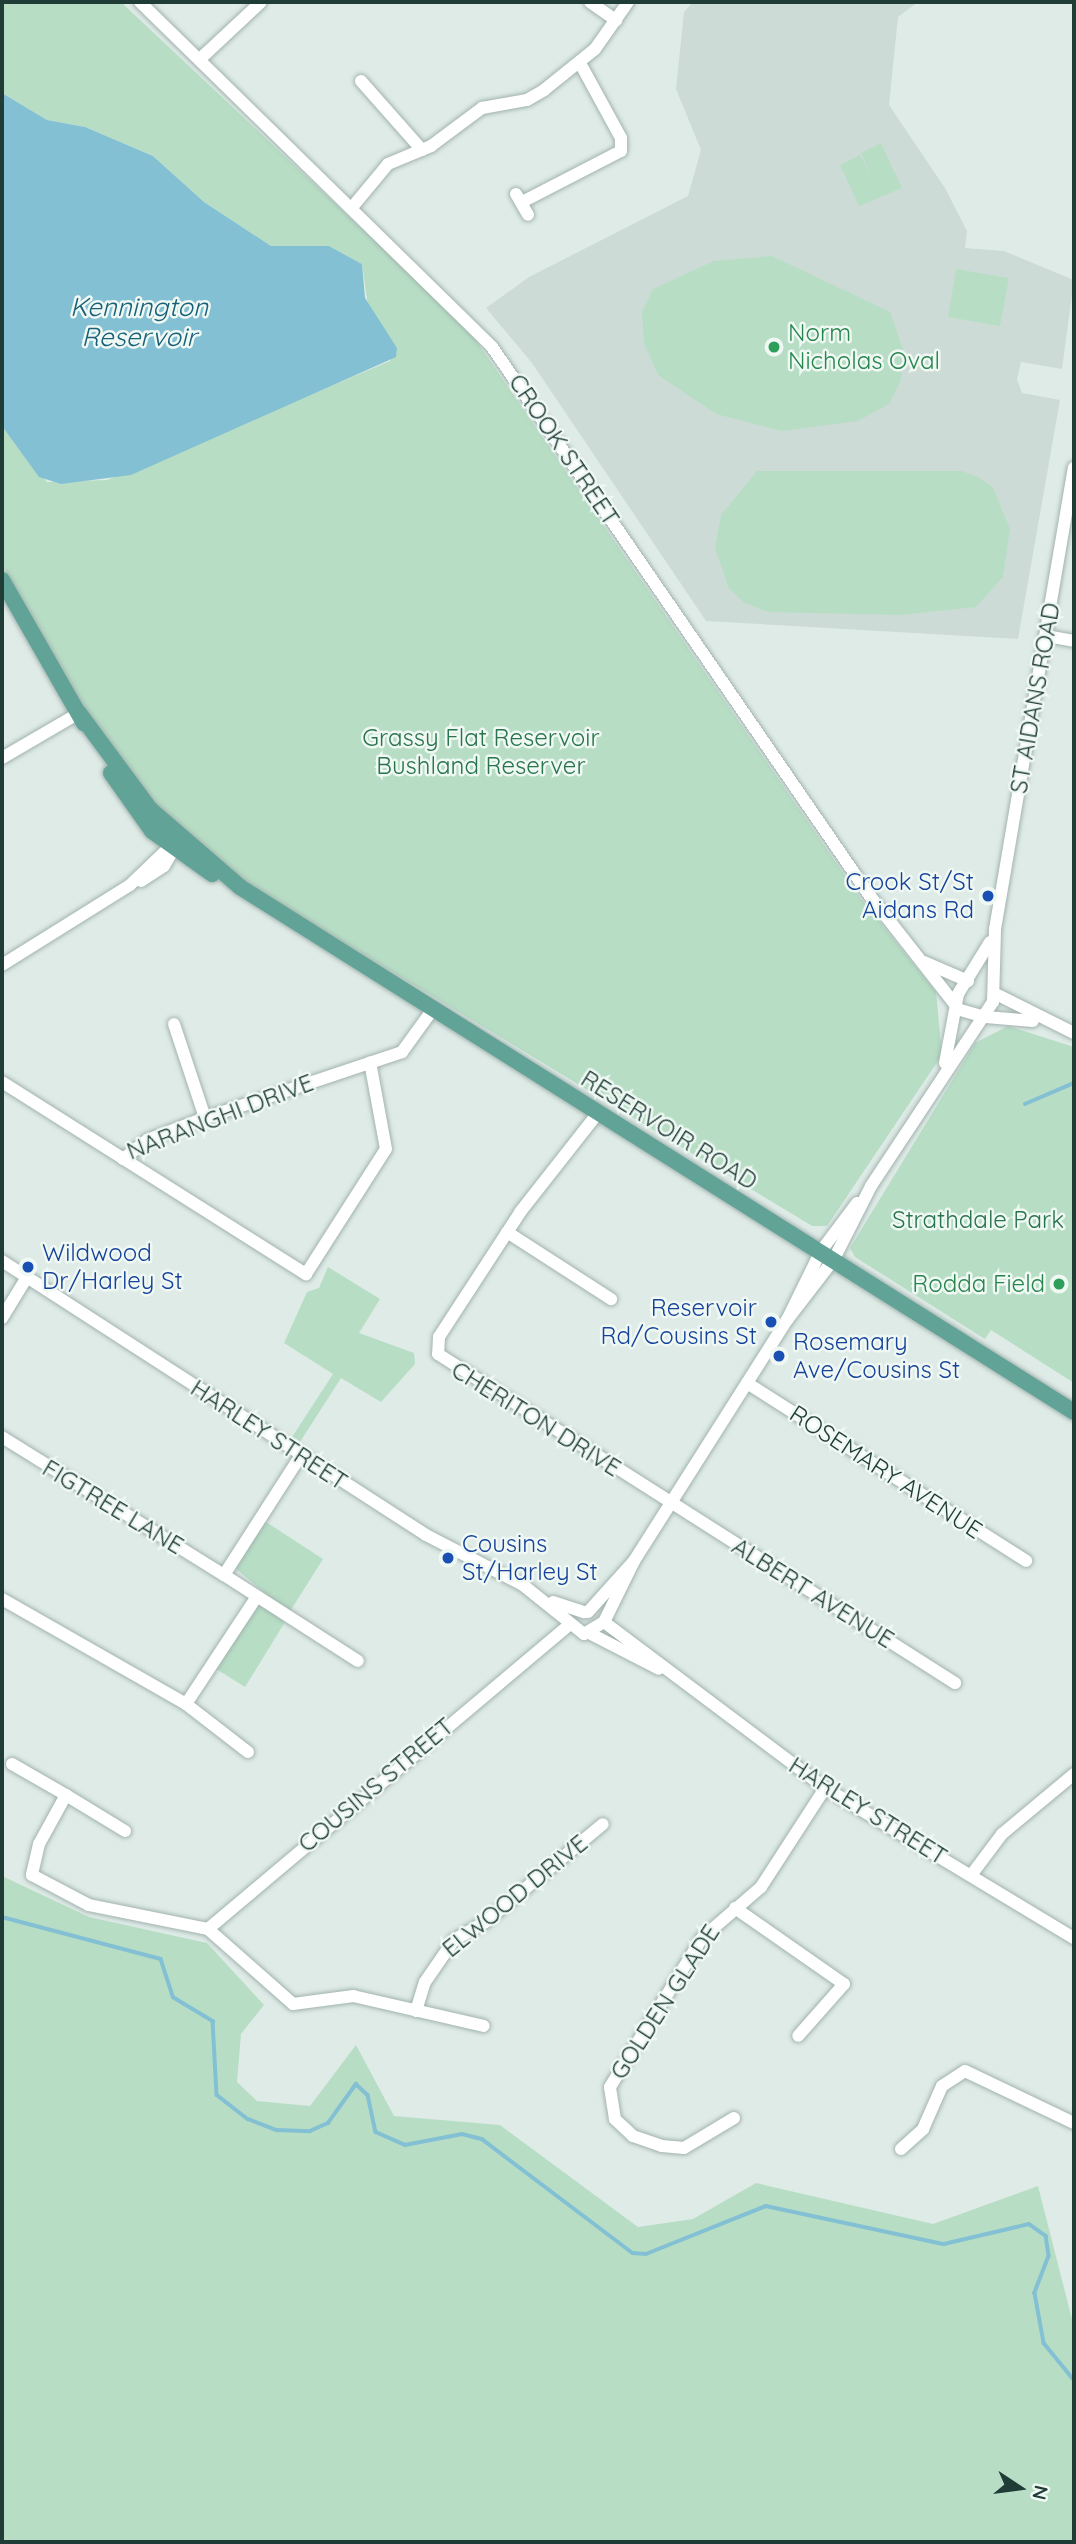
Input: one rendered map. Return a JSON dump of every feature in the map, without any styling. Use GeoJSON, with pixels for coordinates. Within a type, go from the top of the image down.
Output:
{"type":"FeatureCollection","features":[{"type":"Feature","properties":{"kind":"main road","name":"RESERVOIR ROAD"},"geometry":{"type":"LineString","coordinates":[[2,581],[79,713],[174,845],[1074,1412]]}},
{"type":"Feature","properties":{"kind":"street","name":"CROOK STREET"},"geometry":{"type":"LineString","coordinates":[[140,2],[354,205],[502,359],[918,957],[957,1008]]}},
{"type":"Feature","properties":{"kind":"street"},"geometry":{"type":"LineString","coordinates":[[200,59],[261,2]]}},
{"type":"Feature","properties":{"kind":"street"},"geometry":{"type":"LineString","coordinates":[[590,2],[616,20]]}},
{"type":"Feature","properties":{"kind":"street"},"geometry":{"type":"LineString","coordinates":[[354,205],[383,168],[422,150],[482,108],[534,97],[580,63],[628,2]]}},
{"type":"Feature","properties":{"kind":"street"},"geometry":{"type":"LineString","coordinates":[[528,215],[520,197],[624,158],[621,138],[580,63]]}},
{"type":"Feature","properties":{"kind":"street"},"geometry":{"type":"LineString","coordinates":[[359,78],[422,150]]}},
{"type":"Feature","properties":{"kind":"street","name":"ST AIDANS ROAD"},"geometry":{"type":"LineString","coordinates":[[985,1017],[993,992],[995,929],[1074,468]]}},
{"type":"Feature","properties":{"kind":"street"},"geometry":{"type":"LineString","coordinates":[[1046,636],[1074,641]]}},
{"type":"Feature","properties":{"kind":"street"},"geometry":{"type":"LineString","coordinates":[[2,758],[79,713]]}},
{"type":"Feature","properties":{"kind":"street"},"geometry":{"type":"LineString","coordinates":[[2,965],[130,885],[155,874],[174,845]]}},
{"type":"Feature","properties":{"kind":"street","name":"ST AIDANS ROAD"},"geometry":{"type":"LineString","coordinates":[[957,1008],[995,929]]}},
{"type":"Feature","properties":{"kind":"street","name":"CROOK STREET"},"geometry":{"type":"LineString","coordinates":[[918,957],[993,992]]}},
{"type":"Feature","properties":{"kind":"street"},"geometry":{"type":"LineString","coordinates":[[993,992],[1044,1023]]}},
{"type":"Feature","properties":{"kind":"street"},"geometry":{"type":"LineString","coordinates":[[936,1083],[952,1046],[957,1008],[985,1017],[1044,1023],[1074,1032]]}},
{"type":"Feature","properties":{"kind":"street","name":"NARANGHI DRIVE"},"geometry":{"type":"LineString","coordinates":[[2,1082],[122,1159],[147,1140],[405,1049],[433,1009]]}},
{"type":"Feature","properties":{"kind":"street"},"geometry":{"type":"LineString","coordinates":[[589,1634],[603,1621],[634,1562],[936,1083],[985,1017]]}},
{"type":"Feature","properties":{"kind":"street"},"geometry":{"type":"LineString","coordinates":[[174,1024],[205,1118]]}},
{"type":"Feature","properties":{"kind":"street"},"geometry":{"type":"LineString","coordinates":[[122,1159],[309,1273],[386,1149],[370,1062]]}},
{"type":"Feature","properties":{"kind":"street","name":"CHERITON DRIVE"},"geometry":{"type":"LineString","coordinates":[[598,1113],[507,1232],[439,1338],[438,1354],[671,1503]]}},
{"type":"Feature","properties":{"kind":"street"},"geometry":{"type":"LineString","coordinates":[[507,1232],[611,1299]]}},
{"type":"Feature","properties":{"kind":"street","name":"HARLEY STREET"},"geometry":{"type":"LineString","coordinates":[[2,1261],[439,1543],[543,1598],[586,1612],[603,1621],[669,1674],[825,1788],[972,1874],[1074,1938]]}},
{"type":"Feature","properties":{"kind":"street"},"geometry":{"type":"LineString","coordinates":[[2,1318],[27,1277]]}},
{"type":"Feature","properties":{"kind":"street","name":"ROSEMARY AVENUE"},"geometry":{"type":"LineString","coordinates":[[747,1383],[1026,1561]]}},
{"type":"Feature","properties":{"kind":"street","name":"FIGTREE LANE"},"geometry":{"type":"LineString","coordinates":[[2,1437],[358,1661]]}},
{"type":"Feature","properties":{"kind":"street"},"geometry":{"type":"LineString","coordinates":[[224,1575],[300,1455]]}},
{"type":"Feature","properties":{"kind":"street","name":"ALBERT AVENUE"},"geometry":{"type":"LineString","coordinates":[[671,1503],[955,1683]]}},
{"type":"Feature","properties":{"kind":"street"},"geometry":{"type":"LineString","coordinates":[[586,1612],[634,1562]]}},
{"type":"Feature","properties":{"kind":"street"},"geometry":{"type":"LineString","coordinates":[[187,1704],[256,1598]]}},
{"type":"Feature","properties":{"kind":"street","name":"HARLEY STREET"},"geometry":{"type":"LineString","coordinates":[[543,1598],[570,1623],[669,1674]]}},
{"type":"Feature","properties":{"kind":"street"},"geometry":{"type":"LineString","coordinates":[[2,1599],[187,1704],[247,1752]]}},
{"type":"Feature","properties":{"kind":"street","name":"COUSINS STREET"},"geometry":{"type":"LineString","coordinates":[[208,1929],[549,1647],[570,1623],[586,1612]]}},
{"type":"Feature","properties":{"kind":"street","name":"COUSINS STREET"},"geometry":{"type":"LineString","coordinates":[[549,1647],[589,1634]]}},
{"type":"Feature","properties":{"kind":"street"},"geometry":{"type":"LineString","coordinates":[[12,1764],[125,1831]]}},
{"type":"Feature","properties":{"kind":"street"},"geometry":{"type":"LineString","coordinates":[[972,1874],[1002,1834],[1074,1774]]}},
{"type":"Feature","properties":{"kind":"street","name":"GOLDEN GLADE"},"geometry":{"type":"LineString","coordinates":[[734,2118],[684,2148],[662,2147],[633,2136],[615,2119],[610,2087],[702,1938],[761,1887],[825,1788]]}},
{"type":"Feature","properties":{"kind":"street"},"geometry":{"type":"LineString","coordinates":[[66,1796],[30,1864],[40,1883],[89,1905],[208,1929],[293,2004],[352,1996],[484,2026]]}},
{"type":"Feature","properties":{"kind":"street","name":"ELWOOD DRIVE"},"geometry":{"type":"LineString","coordinates":[[416,2011],[425,1982],[454,1940],[485,1922],[603,1824]]}},
{"type":"Feature","properties":{"kind":"street"},"geometry":{"type":"LineString","coordinates":[[735,1908],[844,1984],[798,2036]]}},
{"type":"Feature","properties":{"kind":"street"},"geometry":{"type":"LineString","coordinates":[[901,2149],[923,2129],[942,2086],[965,2071],[1074,2123]]}},
{"type":"Feature","properties":{"kind":"shaded area"},"geometry":{"type":"Polygon","coordinates":[[[693,2],[918,2],[898,17],[889,105],[945,188],[967,231],[965,248],[1004,251],[1074,280],[1062,369],[1021,362],[1017,379],[1022,393],[1060,400],[1018,639],[706,621],[532,363],[486,308],[529,277],[688,196],[701,150],[676,89],[684,12],[693,2]]]}},
{"type":"Feature","properties":{"kind":"green space","name":"Grassy Flat Reservoir Bushland Reserver"},"geometry":{"type":"Polygon","coordinates":[[[2,2],[121,2],[468,329],[861,899],[936,992],[942,1055],[827,1226],[812,1226],[269,897],[181,834],[105,742],[2,565],[2,426],[47,482],[107,480],[390,361],[397,348],[368,306],[362,264],[329,246],[271,246],[204,202],[153,156],[85,127],[47,120],[2,93],[2,2]]]}},
{"type":"Feature","properties":{"kind":"green space"},"geometry":{"type":"Polygon","coordinates":[[[881,143],[902,188],[859,206],[840,165],[860,155],[871,175],[861,153],[881,143]]]}},
{"type":"Feature","properties":{"kind":"green space","name":"Norm Nicholas Oval"},"geometry":{"type":"Polygon","coordinates":[[[772,256],[890,312],[904,352],[901,380],[889,404],[858,421],[781,431],[716,414],[658,375],[644,343],[642,312],[653,289],[714,261],[772,256]]]}},
{"type":"Feature","properties":{"kind":"green space"},"geometry":{"type":"Polygon","coordinates":[[[956,269],[1009,278],[1000,326],[948,317],[956,269]]]}},
{"type":"Feature","properties":{"kind":"green space"},"geometry":{"type":"Polygon","coordinates":[[[757,471],[962,471],[978,477],[993,487],[1010,529],[1003,577],[976,607],[900,615],[768,612],[745,603],[729,589],[715,548],[721,515],[757,471]]]}},
{"type":"Feature","properties":{"kind":"green space","name":"Strathdale Park"},"geometry":{"type":"Polygon","coordinates":[[[1008,1026],[1074,1047],[1074,1383],[991,1330],[985,1339],[855,1257],[850,1248],[975,1043],[1008,1026]]]}},
{"type":"Feature","properties":{"kind":"green space"},"geometry":{"type":"Polygon","coordinates":[[[328,1267],[380,1299],[359,1333],[414,1353],[415,1364],[381,1402],[341,1378],[300,1442],[292,1437],[333,1374],[284,1343],[307,1292],[319,1288],[328,1267]]]}},
{"type":"Feature","properties":{"kind":"green space"},"geometry":{"type":"Polygon","coordinates":[[[263,1520],[323,1559],[289,1613],[236,1569],[263,1520]]]}},
{"type":"Feature","properties":{"kind":"green space"},"geometry":{"type":"Polygon","coordinates":[[[255,1602],[285,1622],[245,1687],[213,1667],[255,1602]]]}},
{"type":"Feature","properties":{"kind":"green space"},"geometry":{"type":"Polygon","coordinates":[[[2,1876],[89,1917],[207,1943],[264,2005],[241,2034],[237,2082],[257,2101],[310,2106],[356,2045],[394,2116],[500,2125],[638,2227],[693,2219],[756,2183],[933,2224],[1038,2186],[1074,2327],[1074,2542],[2,2542],[2,1876]]]}},
{"type":"Feature","properties":{"kind":"water","name":"Kennington Reservoir"},"geometry":{"type":"Polygon","coordinates":[[[2,93],[47,120],[85,127],[153,156],[204,202],[271,246],[329,246],[362,264],[365,298],[397,348],[396,357],[131,475],[61,484],[39,477],[2,426],[2,93]]]}},
{"type":"Feature","properties":{"kind":"waterway"},"geometry":{"type":"LineString","coordinates":[[1025,1104],[1074,1083]]}},
{"type":"Feature","properties":{"kind":"waterway"},"geometry":{"type":"LineString","coordinates":[[2,1917],[161,1959],[173,1997],[213,2021],[217,2095],[248,2119],[277,2130],[310,2131],[328,2123],[356,2084],[368,2095],[376,2132],[405,2145],[462,2134],[482,2139],[633,2253],[646,2254],[766,2206],[944,2244],[1029,2224],[1046,2236],[1049,2256],[1035,2293],[1044,2343],[1074,2380]]}},
{"type":"Feature","properties":{"kind":"place","name":"Norm Nicholas Oval"},"geometry":{"type":"Point","coordinates":[774,347]}},
{"type":"Feature","properties":{"kind":"place","name":"Crook St/St Aidans Rd"},"geometry":{"type":"Point","coordinates":[988,896]}},
{"type":"Feature","properties":{"kind":"place","name":"Wildwood Dr/Harley St"},"geometry":{"type":"Point","coordinates":[28,1267]}},
{"type":"Feature","properties":{"kind":"place","name":"Rodda Field"},"geometry":{"type":"Point","coordinates":[1059,1284]}},
{"type":"Feature","properties":{"kind":"place","name":"Reservoir Rd/Cousins St"},"geometry":{"type":"Point","coordinates":[771,1322]}},
{"type":"Feature","properties":{"kind":"place","name":"Rosemary Ave/Cousins St"},"geometry":{"type":"Point","coordinates":[779,1356]}},
{"type":"Feature","properties":{"kind":"place","name":"Cousins St/Harley St"},"geometry":{"type":"Point","coordinates":[448,1558]}}]}
